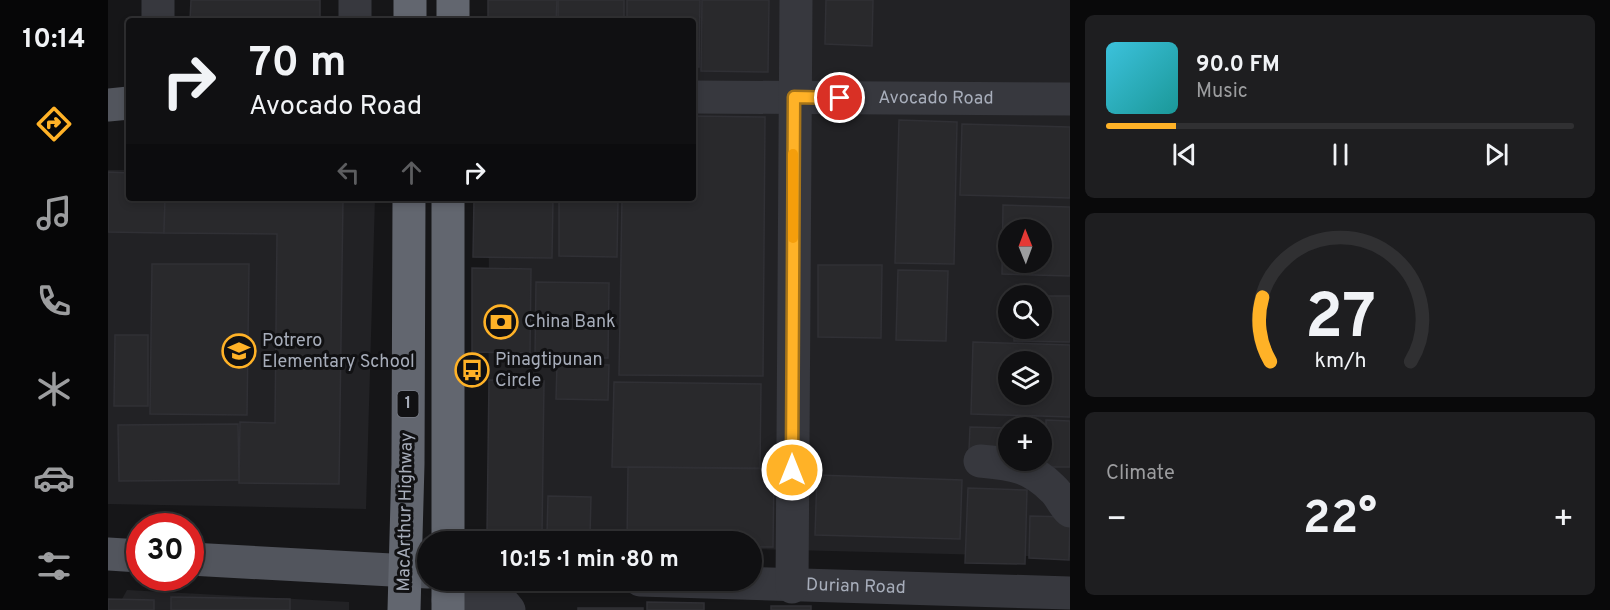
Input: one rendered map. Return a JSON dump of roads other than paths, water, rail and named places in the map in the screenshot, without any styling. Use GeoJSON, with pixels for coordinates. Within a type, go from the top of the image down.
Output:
{"type":"FeatureCollection","features":[{"type":"Feature","properties":{"kind":"highway"},"geometry":{"type":"LineString","coordinates":[[410,0],[410,18]]}},
{"type":"Feature","properties":{"kind":"highway"},"geometry":{"type":"LineString","coordinates":[[453,0],[453,18]]}},
{"type":"Feature","properties":{"kind":"highway","name":"MacArthur Highway"},"geometry":{"type":"LineString","coordinates":[[404,610],[416,572],[409,201]]}},
{"type":"Feature","properties":{"kind":"highway"},"geometry":{"type":"LineString","coordinates":[[448,201],[448,531]]}},
{"type":"Feature","properties":{"kind":"main road"},"geometry":{"type":"LineString","coordinates":[[108,105],[126,103]]}},
{"type":"Feature","properties":{"kind":"main road"},"geometry":{"type":"LineString","coordinates":[[108,554],[126,555]]}},
{"type":"Feature","properties":{"kind":"main road"},"geometry":{"type":"LineString","coordinates":[[204,560],[416,572]]}},
{"type":"Feature","properties":{"kind":"street"},"geometry":{"type":"LineString","coordinates":[[158,0],[158,18]]}},
{"type":"Feature","properties":{"kind":"street"},"geometry":{"type":"LineString","coordinates":[[355,0],[355,18]]}},
{"type":"Feature","properties":{"kind":"street"},"geometry":{"type":"LineString","coordinates":[[792,586],[796,0]]}},
{"type":"Feature","properties":{"kind":"street","name":"Avocado Road"},"geometry":{"type":"LineString","coordinates":[[696,97],[1070,99]]}},
{"type":"Feature","properties":{"kind":"street"},"geometry":{"type":"LineString","coordinates":[[980,461],[1018,465],[1036,474],[1055,490],[1070,512]]}},
{"type":"Feature","properties":{"kind":"street","name":"Durian Road"},"geometry":{"type":"LineString","coordinates":[[762,585],[1070,593]]}},
{"type":"Feature","properties":{"kind":"street"},"geometry":{"type":"LineString","coordinates":[[448,597],[505,605],[508,610]]}},
{"type":"Feature","properties":{"kind":"place","name":"China Bank"},"geometry":{"type":"Point","coordinates":[501,322]}},
{"type":"Feature","properties":{"kind":"place","name":"Potrero Elementary School"},"geometry":{"type":"Point","coordinates":[239,351]}},
{"type":"Feature","properties":{"kind":"place","name":"Pinagtipunan Circle"},"geometry":{"type":"Point","coordinates":[472,370]}}]}
